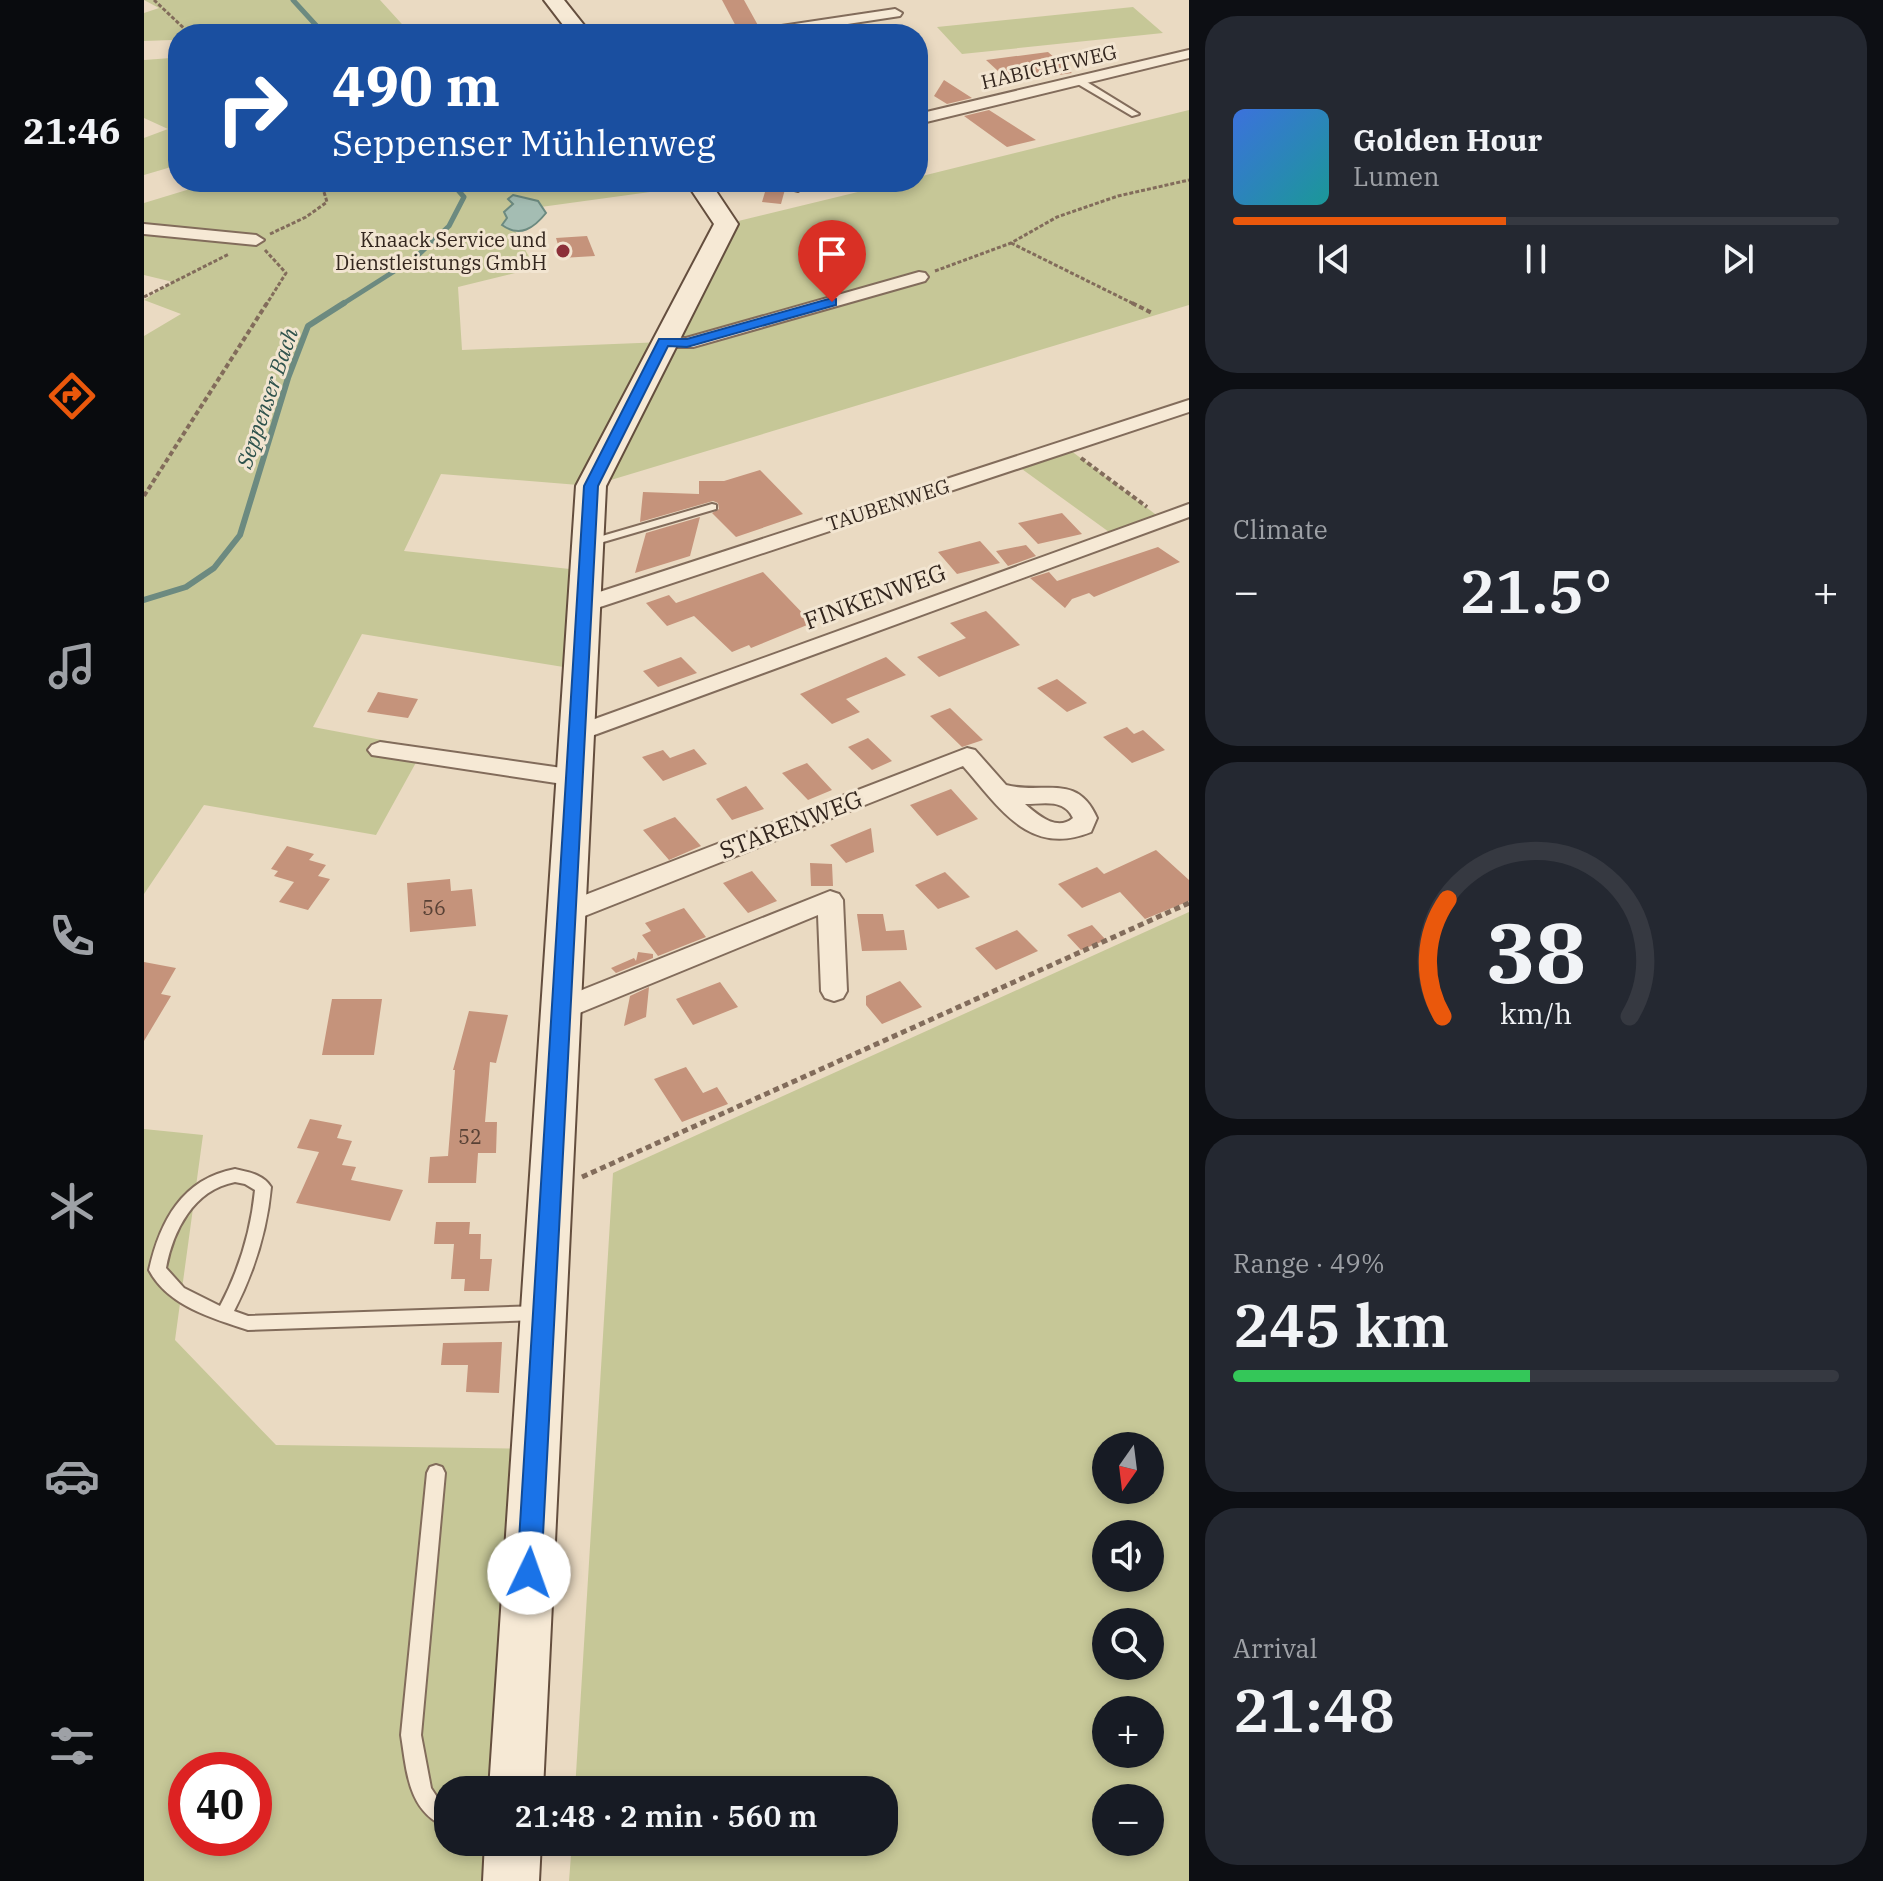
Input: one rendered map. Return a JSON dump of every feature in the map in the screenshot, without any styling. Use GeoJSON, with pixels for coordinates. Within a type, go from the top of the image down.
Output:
{"type":"FeatureCollection","features":[{"type":"Feature","properties":{"kind":"street"},"geometry":{"type":"LineString","coordinates":[[554,0],[573,24]]}},
{"type":"Feature","properties":{"kind":"street"},"geometry":{"type":"LineString","coordinates":[[846,24],[895,13]]}},
{"type":"Feature","properties":{"kind":"street","name":"HABICHTWEG"},"geometry":{"type":"LineString","coordinates":[[928,116],[1189,54]]}},
{"type":"Feature","properties":{"kind":"street"},"geometry":{"type":"LineString","coordinates":[[517,1776],[591,486],[726,224],[705,192]]}},
{"type":"Feature","properties":{"kind":"street"},"geometry":{"type":"LineString","coordinates":[[144,229],[256,240]]}},
{"type":"Feature","properties":{"kind":"street"},"geometry":{"type":"LineString","coordinates":[[664,342],[687,343],[919,277]]}},
{"type":"Feature","properties":{"kind":"street","name":"TAUBENWEG"},"geometry":{"type":"LineString","coordinates":[[586,604],[1189,406]]}},
{"type":"Feature","properties":{"kind":"street"},"geometry":{"type":"LineString","coordinates":[[1174,516],[1189,531]]}},
{"type":"Feature","properties":{"kind":"street","name":"FINKENWEG"},"geometry":{"type":"LineString","coordinates":[[578,733],[1174,516]]}},
{"type":"Feature","properties":{"kind":"street"},"geometry":{"type":"LineString","coordinates":[[380,750],[576,778]]}},
{"type":"Feature","properties":{"kind":"street","name":"STARENWEG"},"geometry":{"type":"LineString","coordinates":[[568,912],[967,756],[1002,792]]}},
{"type":"Feature","properties":{"kind":"street"},"geometry":{"type":"LineString","coordinates":[[562,1009],[830,900],[834,991]]}},
{"type":"Feature","properties":{"kind":"street"},"geometry":{"type":"LineString","coordinates":[[511,1881],[512,1856]]}},
{"type":"Feature","properties":{"kind":"lane"},"geometry":{"type":"LineString","coordinates":[[1079,81],[1135,114]]}},
{"type":"Feature","properties":{"kind":"lane"},"geometry":{"type":"LineString","coordinates":[[589,543],[712,507]]}},
{"type":"Feature","properties":{"kind":"lane"},"geometry":{"type":"LineString","coordinates":[[224,1315],[246,1272],[262,1211],[263,1187],[255,1180],[232,1175],[209,1182],[189,1201],[166,1234],[157,1270],[178,1293],[224,1315],[248,1323],[307,1323],[544,1313]]}},
{"type":"Feature","properties":{"kind":"lane"},"geometry":{"type":"LineString","coordinates":[[434,1808],[425,1799],[411,1735],[436,1473]]}},
{"type":"Feature","properties":{"kind":"path"},"geometry":{"type":"LineString","coordinates":[[154,0],[179,24]]}},
{"type":"Feature","properties":{"kind":"path"},"geometry":{"type":"LineString","coordinates":[[919,277],[1011,243],[1057,217],[1118,196],[1189,180]]}},
{"type":"Feature","properties":{"kind":"path"},"geometry":{"type":"LineString","coordinates":[[144,496],[286,273],[256,240]]}},
{"type":"Feature","properties":{"kind":"path"},"geometry":{"type":"LineString","coordinates":[[1011,243],[1152,313]]}},
{"type":"Feature","properties":{"kind":"path"},"geometry":{"type":"LineString","coordinates":[[1066,447],[1174,516]]}},
{"type":"Feature","properties":{"kind":"path"},"geometry":{"type":"LineString","coordinates":[[552,1191],[1189,903]]}},
{"type":"Feature","properties":{"kind":"green space"},"geometry":{"type":"Polygon","coordinates":[[[144,0],[380,0],[402,24],[168,24],[168,40],[144,41],[144,13],[159,8],[144,0]]]}},
{"type":"Feature","properties":{"kind":"green space"},"geometry":{"type":"Polygon","coordinates":[[[1133,7],[1163,33],[962,54],[937,27],[1133,7]]]}},
{"type":"Feature","properties":{"kind":"green space"},"geometry":{"type":"Polygon","coordinates":[[[168,58],[168,129],[144,118],[144,60],[168,58]]]}},
{"type":"Feature","properties":{"kind":"green space"},"geometry":{"type":"Polygon","coordinates":[[[1189,110],[1189,305],[591,486],[441,474],[404,551],[588,571],[582,670],[362,634],[313,727],[424,748],[376,835],[204,805],[144,894],[144,336],[181,314],[144,300],[173,282],[144,275],[144,203],[180,192],[650,192],[505,212],[535,268],[458,287],[462,350],[664,342],[726,224],[858,192],[928,192],[928,175],[1189,110]]]}},
{"type":"Feature","properties":{"kind":"green space"},"geometry":{"type":"Polygon","coordinates":[[[168,129],[168,168],[144,175],[144,138],[168,129]]]}},
{"type":"Feature","properties":{"kind":"green space"},"geometry":{"type":"Polygon","coordinates":[[[1066,447],[1163,520],[1116,537],[1015,464],[1066,447]]]}},
{"type":"Feature","properties":{"kind":"green space"},"geometry":{"type":"Polygon","coordinates":[[[1189,912],[1189,1881],[569,1881],[571,1856],[898,1856],[898,1776],[576,1776],[613,1173],[1189,912]]]}},
{"type":"Feature","properties":{"kind":"green space"},"geometry":{"type":"Polygon","coordinates":[[[144,1129],[203,1135],[175,1340],[276,1445],[536,1449],[517,1776],[434,1776],[434,1856],[512,1856],[511,1881],[144,1881],[144,1129]]]}},
{"type":"Feature","properties":{"kind":"shaded area"},"geometry":{"type":"Polygon","coordinates":[[[513,195],[538,201],[546,213],[526,230],[509,229],[502,225],[507,218],[504,212],[513,204],[508,199],[513,195]]]}},
{"type":"Feature","properties":{"kind":"building"},"geometry":{"type":"Polygon","coordinates":[[[722,0],[744,0],[757,24],[735,24],[722,0]]]}},
{"type":"Feature","properties":{"kind":"building"},"geometry":{"type":"Polygon","coordinates":[[[1048,52],[1072,73],[1010,82],[986,60],[1048,52]]]}},
{"type":"Feature","properties":{"kind":"building"},"geometry":{"type":"Polygon","coordinates":[[[944,80],[972,98],[947,104],[934,96],[944,80]]]}},
{"type":"Feature","properties":{"kind":"building"},"geometry":{"type":"Polygon","coordinates":[[[989,110],[1036,140],[1007,147],[964,116],[989,110]]]}},
{"type":"Feature","properties":{"kind":"building"},"geometry":{"type":"Polygon","coordinates":[[[765,192],[784,192],[781,204],[762,202],[765,192]]]}},
{"type":"Feature","properties":{"kind":"building"},"geometry":{"type":"Polygon","coordinates":[[[587,236],[595,256],[562,258],[556,238],[587,236]]]}},
{"type":"Feature","properties":{"kind":"building"},"geometry":{"type":"Polygon","coordinates":[[[760,470],[803,514],[736,537],[712,513],[719,509],[718,503],[713,501],[640,522],[643,492],[699,494],[699,481],[724,481],[760,470]]]}},
{"type":"Feature","properties":{"kind":"building"},"geometry":{"type":"Polygon","coordinates":[[[1062,513],[1082,534],[1038,544],[1018,523],[1062,513]]]}},
{"type":"Feature","properties":{"kind":"building"},"geometry":{"type":"Polygon","coordinates":[[[700,517],[690,556],[635,573],[646,533],[700,517]]]}},
{"type":"Feature","properties":{"kind":"building"},"geometry":{"type":"Polygon","coordinates":[[[980,541],[1000,563],[957,574],[938,552],[980,541]]]}},
{"type":"Feature","properties":{"kind":"building"},"geometry":{"type":"Polygon","coordinates":[[[1026,545],[1036,556],[1008,566],[996,551],[1026,545]]]}},
{"type":"Feature","properties":{"kind":"building"},"geometry":{"type":"Polygon","coordinates":[[[1158,547],[1180,562],[1094,597],[1089,593],[1072,599],[1065,608],[1030,578],[1049,572],[1057,581],[1158,547]]]}},
{"type":"Feature","properties":{"kind":"building"},"geometry":{"type":"Polygon","coordinates":[[[763,572],[812,623],[751,648],[749,645],[732,652],[694,616],[667,626],[646,603],[669,595],[676,603],[763,572]]]}},
{"type":"Feature","properties":{"kind":"building"},"geometry":{"type":"Polygon","coordinates":[[[986,611],[1020,645],[939,677],[917,657],[966,638],[950,623],[986,611]]]}},
{"type":"Feature","properties":{"kind":"building"},"geometry":{"type":"Polygon","coordinates":[[[681,657],[697,673],[658,687],[643,671],[681,657]]]}},
{"type":"Feature","properties":{"kind":"building"},"geometry":{"type":"Polygon","coordinates":[[[886,657],[906,675],[846,699],[860,712],[832,724],[800,694],[886,657]]]}},
{"type":"Feature","properties":{"kind":"building"},"geometry":{"type":"Polygon","coordinates":[[[1057,679],[1087,703],[1067,712],[1037,688],[1057,679]]]}},
{"type":"Feature","properties":{"kind":"building"},"geometry":{"type":"Polygon","coordinates":[[[378,692],[418,699],[408,718],[367,712],[378,692]]]}},
{"type":"Feature","properties":{"kind":"building"},"geometry":{"type":"Polygon","coordinates":[[[950,708],[983,740],[962,747],[930,716],[950,708]]]}},
{"type":"Feature","properties":{"kind":"building"},"geometry":{"type":"Polygon","coordinates":[[[1127,727],[1134,734],[1143,730],[1165,750],[1132,763],[1103,737],[1127,727]]]}},
{"type":"Feature","properties":{"kind":"building"},"geometry":{"type":"Polygon","coordinates":[[[868,738],[892,761],[872,770],[848,747],[868,738]]]}},
{"type":"Feature","properties":{"kind":"building"},"geometry":{"type":"Polygon","coordinates":[[[694,749],[707,764],[663,781],[642,757],[663,750],[670,758],[694,749]]]}},
{"type":"Feature","properties":{"kind":"building"},"geometry":{"type":"Polygon","coordinates":[[[807,763],[832,790],[808,800],[782,773],[807,763]]]}},
{"type":"Feature","properties":{"kind":"building"},"geometry":{"type":"Polygon","coordinates":[[[746,786],[764,809],[732,820],[716,799],[746,786]]]}},
{"type":"Feature","properties":{"kind":"building"},"geometry":{"type":"Polygon","coordinates":[[[951,789],[978,819],[937,836],[910,805],[951,789]]]}},
{"type":"Feature","properties":{"kind":"building"},"geometry":{"type":"Polygon","coordinates":[[[675,817],[701,846],[669,860],[643,830],[675,817]]]}},
{"type":"Feature","properties":{"kind":"building"},"geometry":{"type":"Polygon","coordinates":[[[871,828],[874,852],[846,863],[830,845],[871,828]]]}},
{"type":"Feature","properties":{"kind":"building"},"geometry":{"type":"Polygon","coordinates":[[[287,846],[314,854],[309,860],[326,865],[318,876],[330,879],[308,910],[279,902],[294,882],[274,876],[278,871],[271,869],[287,846]]]}},
{"type":"Feature","properties":{"kind":"building"},"geometry":{"type":"Polygon","coordinates":[[[1156,850],[1189,880],[1189,901],[1145,919],[1120,892],[1082,908],[1058,884],[1097,867],[1104,874],[1156,850]]]}},
{"type":"Feature","properties":{"kind":"building"},"geometry":{"type":"Polygon","coordinates":[[[810,863],[832,864],[833,886],[811,886],[810,863]]]}},
{"type":"Feature","properties":{"kind":"building"},"geometry":{"type":"Polygon","coordinates":[[[752,871],[777,901],[748,913],[723,883],[752,871]]]}},
{"type":"Feature","properties":{"kind":"building"},"geometry":{"type":"Polygon","coordinates":[[[945,872],[970,897],[938,909],[915,885],[945,872]]]}},
{"type":"Feature","properties":{"kind":"building"},"geometry":{"type":"Polygon","coordinates":[[[450,879],[451,891],[472,889],[476,926],[410,932],[407,883],[450,879]]]}},
{"type":"Feature","properties":{"kind":"building"},"geometry":{"type":"Polygon","coordinates":[[[684,908],[706,937],[658,956],[642,935],[651,931],[645,923],[684,908]]]}},
{"type":"Feature","properties":{"kind":"building"},"geometry":{"type":"Polygon","coordinates":[[[857,914],[883,914],[886,931],[904,930],[907,950],[862,951],[857,914]]]}},
{"type":"Feature","properties":{"kind":"building"},"geometry":{"type":"Polygon","coordinates":[[[1092,925],[1106,940],[1081,950],[1067,935],[1092,925]]]}},
{"type":"Feature","properties":{"kind":"building"},"geometry":{"type":"Polygon","coordinates":[[[1017,930],[1038,951],[996,970],[975,948],[1017,930]]]}},
{"type":"Feature","properties":{"kind":"building"},"geometry":{"type":"Polygon","coordinates":[[[638,952],[653,954],[653,958],[616,973],[611,968],[634,958],[636,961],[638,952]]]}},
{"type":"Feature","properties":{"kind":"building"},"geometry":{"type":"Polygon","coordinates":[[[144,962],[176,968],[161,994],[171,996],[144,1041],[144,962]]]}},
{"type":"Feature","properties":{"kind":"building"},"geometry":{"type":"Polygon","coordinates":[[[900,981],[922,1007],[882,1024],[866,1005],[866,996],[900,981]]]}},
{"type":"Feature","properties":{"kind":"building"},"geometry":{"type":"Polygon","coordinates":[[[720,982],[738,1007],[693,1025],[676,999],[720,982]]]}},
{"type":"Feature","properties":{"kind":"building"},"geometry":{"type":"Polygon","coordinates":[[[649,987],[646,1017],[624,1026],[630,996],[649,987]]]}},
{"type":"Feature","properties":{"kind":"building"},"geometry":{"type":"Polygon","coordinates":[[[332,999],[382,999],[374,1055],[322,1055],[332,999]]]}},
{"type":"Feature","properties":{"kind":"building"},"geometry":{"type":"Polygon","coordinates":[[[469,1011],[508,1015],[496,1063],[490,1062],[485,1122],[497,1122],[496,1153],[478,1153],[476,1183],[428,1183],[430,1157],[448,1156],[453,1070],[469,1011]]]}},
{"type":"Feature","properties":{"kind":"building"},"geometry":{"type":"Polygon","coordinates":[[[686,1067],[703,1093],[717,1087],[728,1104],[682,1122],[654,1079],[686,1067]]]}},
{"type":"Feature","properties":{"kind":"building"},"geometry":{"type":"Polygon","coordinates":[[[310,1119],[342,1125],[337,1138],[352,1141],[342,1165],[356,1167],[351,1180],[403,1190],[390,1221],[296,1203],[319,1152],[297,1148],[310,1119]]]}},
{"type":"Feature","properties":{"kind":"building"},"geometry":{"type":"Polygon","coordinates":[[[436,1222],[470,1222],[469,1234],[481,1234],[480,1259],[492,1259],[489,1291],[464,1291],[465,1279],[451,1279],[454,1244],[434,1244],[436,1222]]]}},
{"type":"Feature","properties":{"kind":"building"},"geometry":{"type":"Polygon","coordinates":[[[502,1342],[499,1393],[466,1392],[468,1365],[441,1365],[443,1343],[502,1342]]]}},
{"type":"Feature","properties":{"kind":"waterway","name":"Seppenser Bach"},"geometry":{"type":"LineString","coordinates":[[293,0],[315,24]]}},
{"type":"Feature","properties":{"kind":"waterway","name":"Seppenser Bach"},"geometry":{"type":"LineString","coordinates":[[341,305],[415,258],[449,226],[464,197],[460,192]]}},
{"type":"Feature","properties":{"kind":"waterway","name":"Seppenser Bach"},"geometry":{"type":"LineString","coordinates":[[144,600],[186,587],[214,568],[240,535],[288,378],[308,326],[344,303]]}},
{"type":"Feature","properties":{"kind":"place","name":"Knaack Service und Dienstleistungs GmbH"},"geometry":{"type":"Point","coordinates":[563,251]}},
{"type":"Feature","properties":{"kind":"route"},"geometry":{"type":"LineString","coordinates":[[529,1573],[591,486],[664,342],[687,343],[832,302]]}}]}
